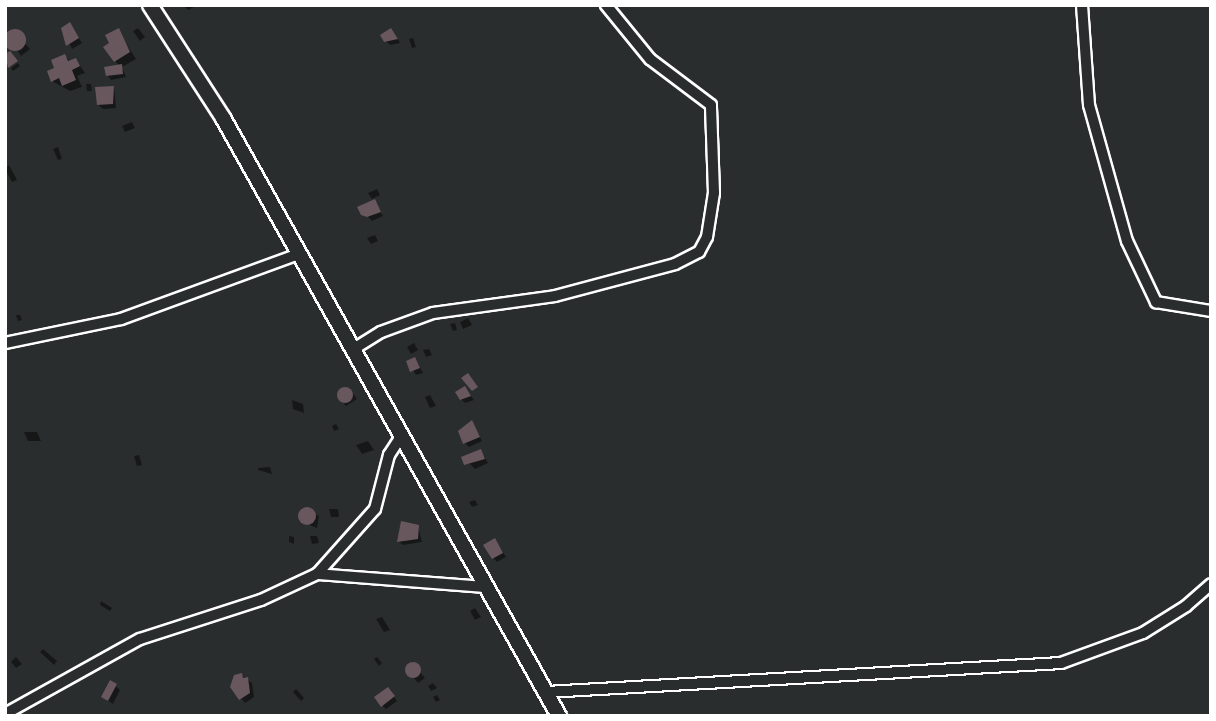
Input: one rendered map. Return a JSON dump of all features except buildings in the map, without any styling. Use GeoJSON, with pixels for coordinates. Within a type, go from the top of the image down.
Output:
{"type":"FeatureCollection","features":[{"type":"Feature","properties":{"kind":"street"},"geometry":{"type":"LineString","coordinates":[[150,5],[223,118],[400,438],[559,716]]}},
{"type":"Feature","properties":{"kind":"street"},"geometry":{"type":"LineString","coordinates":[[352,350],[380,332],[433,313],[555,296],[676,264],[699,252],[707,237],[714,193],[711,105],[650,59],[606,5]]}},
{"type":"Feature","properties":{"kind":"street"},"geometry":{"type":"LineString","coordinates":[[1082,5],[1089,104],[1127,241],[1156,302],[1211,311]]}},
{"type":"Feature","properties":{"kind":"street"},"geometry":{"type":"LineString","coordinates":[[5,343],[121,319],[299,254]]}},
{"type":"Feature","properties":{"kind":"street"},"geometry":{"type":"LineString","coordinates":[[5,714],[140,639],[261,600],[317,574],[375,509],[389,455],[400,438]]}},
{"type":"Feature","properties":{"kind":"street"},"geometry":{"type":"LineString","coordinates":[[317,574],[487,587]]}},
{"type":"Feature","properties":{"kind":"street"},"geometry":{"type":"LineString","coordinates":[[546,692],[1061,663],[1143,633],[1211,584]]}}]}
